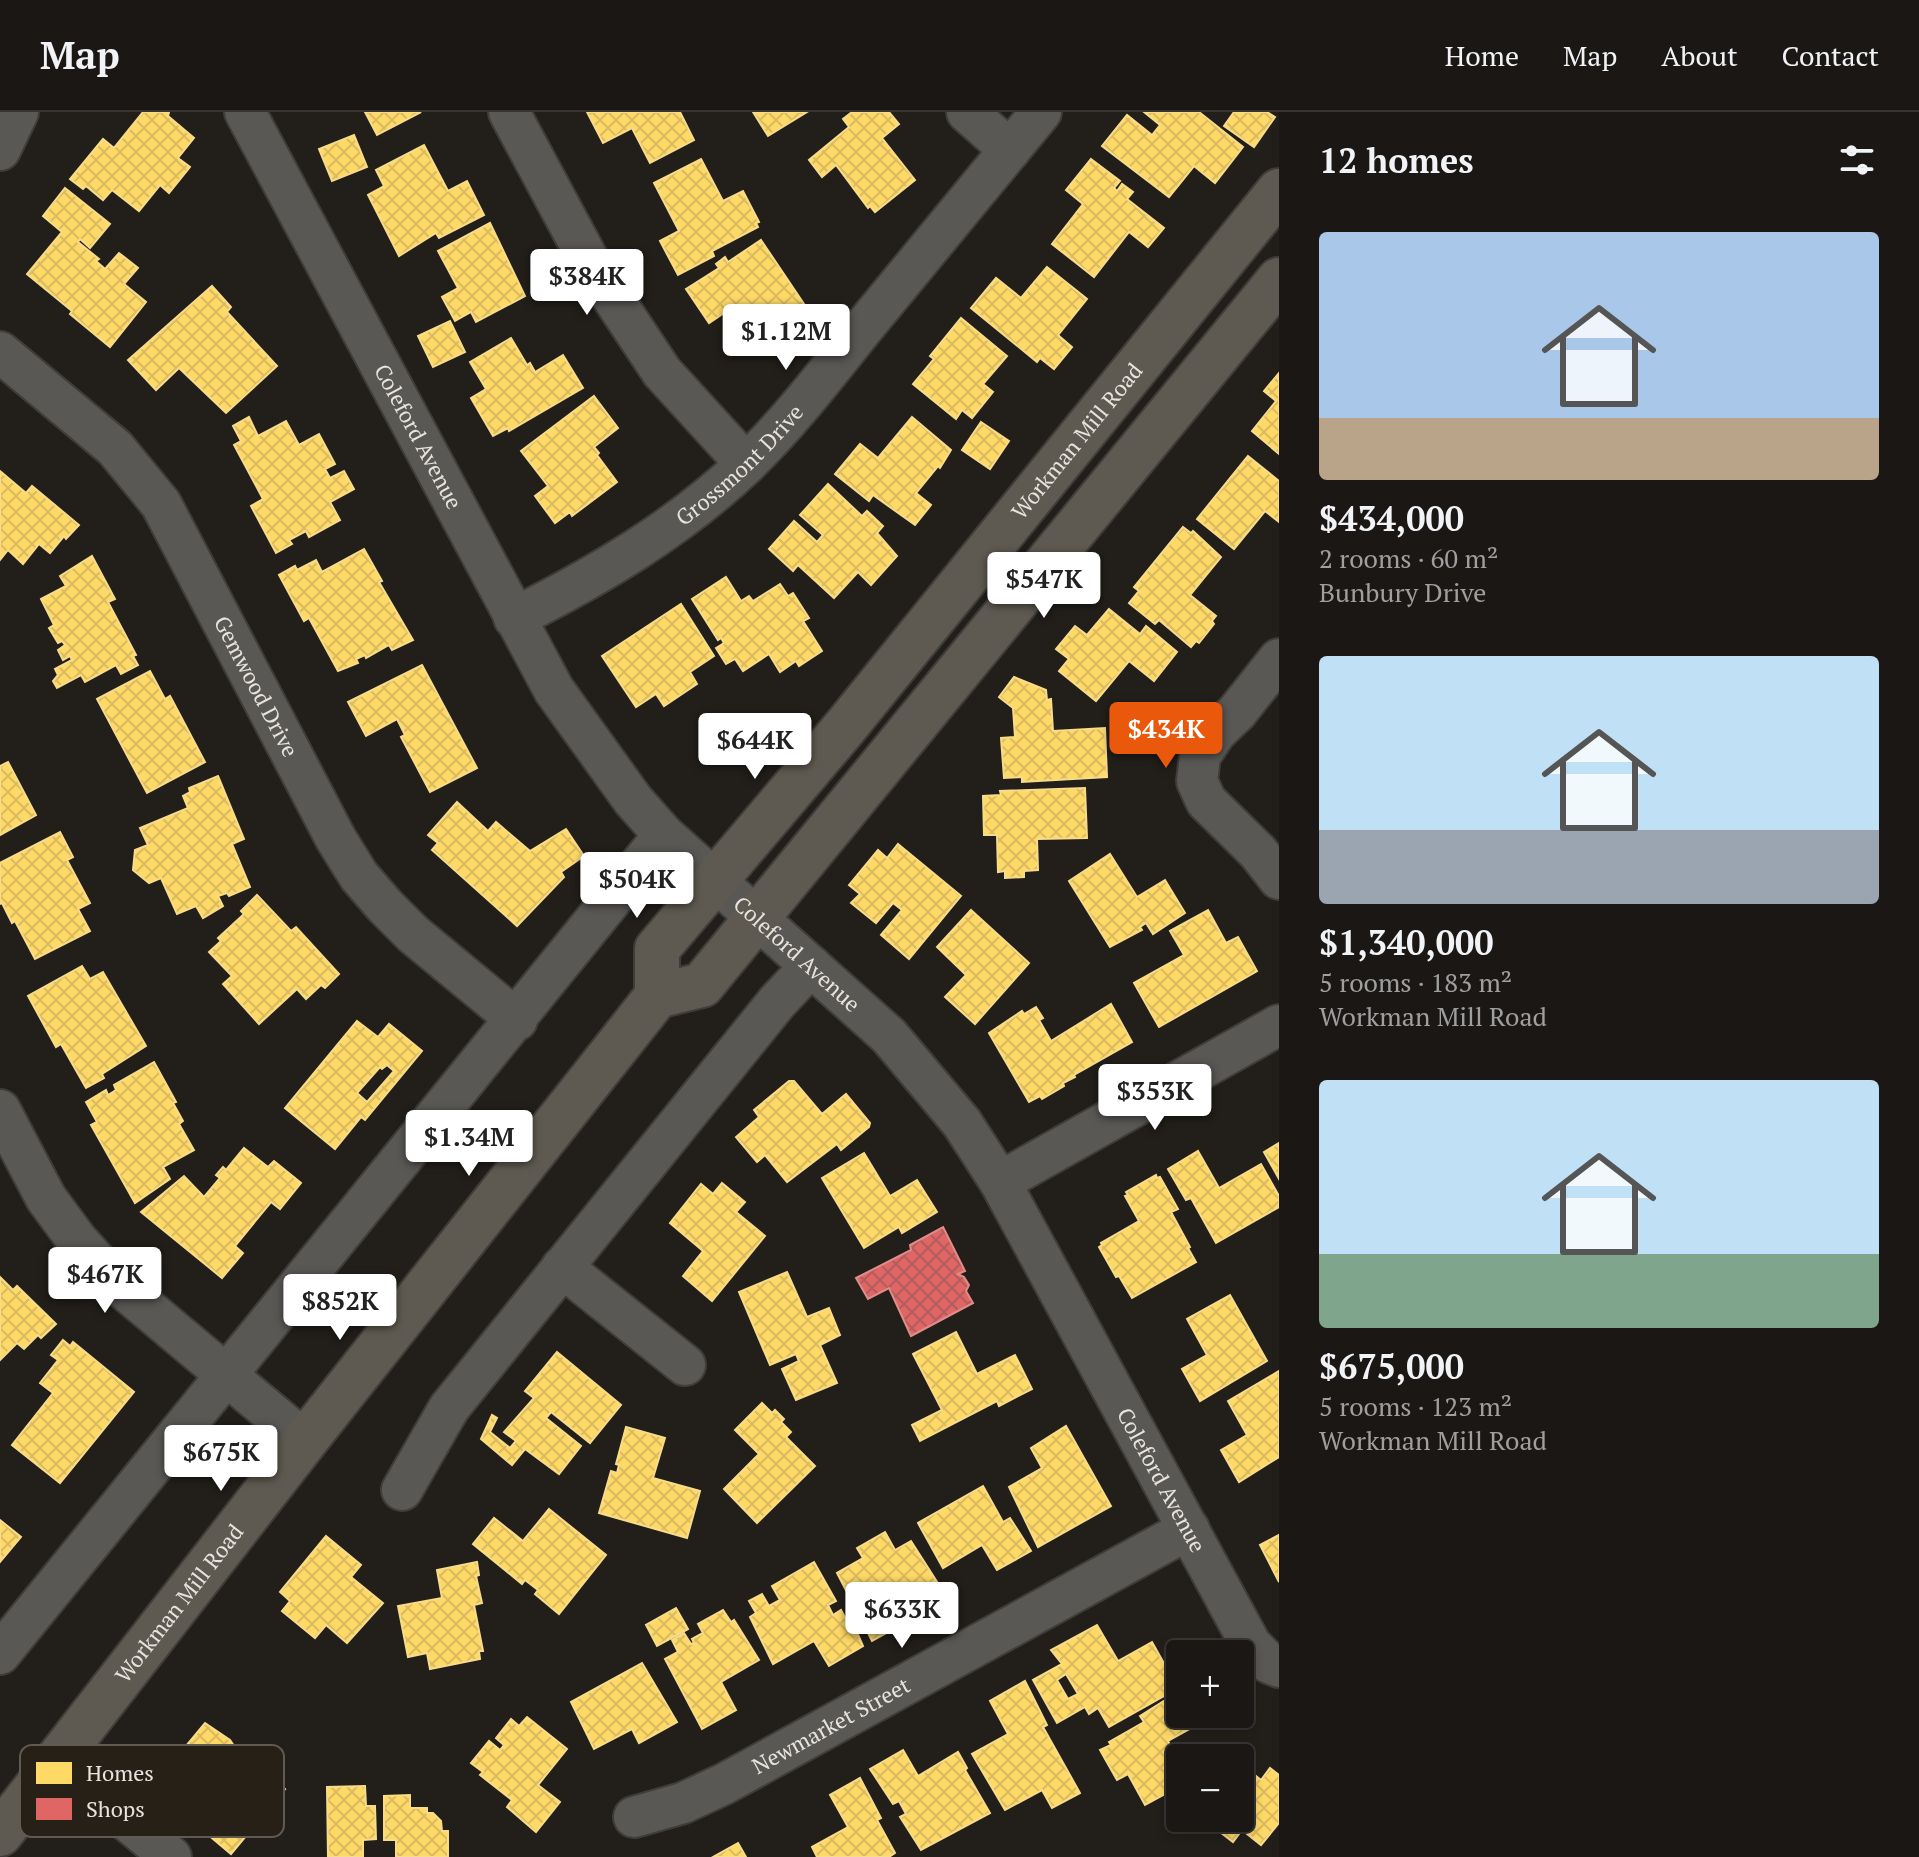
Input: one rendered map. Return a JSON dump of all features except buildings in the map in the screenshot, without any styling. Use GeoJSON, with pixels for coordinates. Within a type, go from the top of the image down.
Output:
{"type":"FeatureCollection","features":[{"type":"Feature","properties":{"kind":"main road","name":"Workman Mill Road"},"geometry":{"type":"LineString","coordinates":[[69,1745],[657,996],[657,949],[846,726],[1279,191]]}},
{"type":"Feature","properties":{"kind":"main road"},"geometry":{"type":"LineString","coordinates":[[657,996],[702,985],[1279,280]]}},
{"type":"Feature","properties":{"kind":"main road","name":"Workman Mill Road"},"geometry":{"type":"LineString","coordinates":[[0,1834],[20,1808]]}},
{"type":"Feature","properties":{"kind":"street"},"geometry":{"type":"LineString","coordinates":[[0,150],[18,112]]}},
{"type":"Feature","properties":{"kind":"street","name":"Coleford Avenue"},"geometry":{"type":"LineString","coordinates":[[245,112],[554,690],[633,800],[664,835],[889,1036],[962,1123],[1000,1182],[1251,1645],[1269,1663],[1279,1667]]}},
{"type":"Feature","properties":{"kind":"street"},"geometry":{"type":"LineString","coordinates":[[509,112],[591,265],[662,372],[746,464]]}},
{"type":"Feature","properties":{"kind":"street"},"geometry":{"type":"LineString","coordinates":[[967,112],[1010,150]]}},
{"type":"Feature","properties":{"kind":"street","name":"Grossmont Drive"},"geometry":{"type":"LineString","coordinates":[[514,618],[637,549],[692,511],[746,464],[798,408],[1041,112]]}},
{"type":"Feature","properties":{"kind":"street","name":"Gemwood Drive"},"geometry":{"type":"LineString","coordinates":[[0,352],[115,448],[161,504],[336,839],[359,876],[413,934],[517,1020]]}},
{"type":"Feature","properties":{"kind":"street"},"geometry":{"type":"LineString","coordinates":[[1279,659],[1208,744],[1200,756],[1197,781],[1206,801],[1258,852],[1279,879]]}},
{"type":"Feature","properties":{"kind":"street"},"geometry":{"type":"LineString","coordinates":[[0,1654],[664,835]]}},
{"type":"Feature","properties":{"kind":"street"},"geometry":{"type":"LineString","coordinates":[[402,1490],[449,1408],[777,1002],[811,966]]}},
{"type":"Feature","properties":{"kind":"street"},"geometry":{"type":"LineString","coordinates":[[1000,1182],[1279,1025]]}},
{"type":"Feature","properties":{"kind":"street"},"geometry":{"type":"LineString","coordinates":[[0,1110],[46,1198],[77,1240],[113,1280],[305,1441]]}},
{"type":"Feature","properties":{"kind":"street"},"geometry":{"type":"LineString","coordinates":[[562,1267],[685,1365]]}},
{"type":"Feature","properties":{"kind":"street","name":"Newmarket Street"},"geometry":{"type":"LineString","coordinates":[[634,1817],[683,1803],[724,1784],[1189,1529]]}},
{"type":"Feature","properties":{"kind":"street"},"geometry":{"type":"LineString","coordinates":[[147,1837],[171,1857]]}}]}
